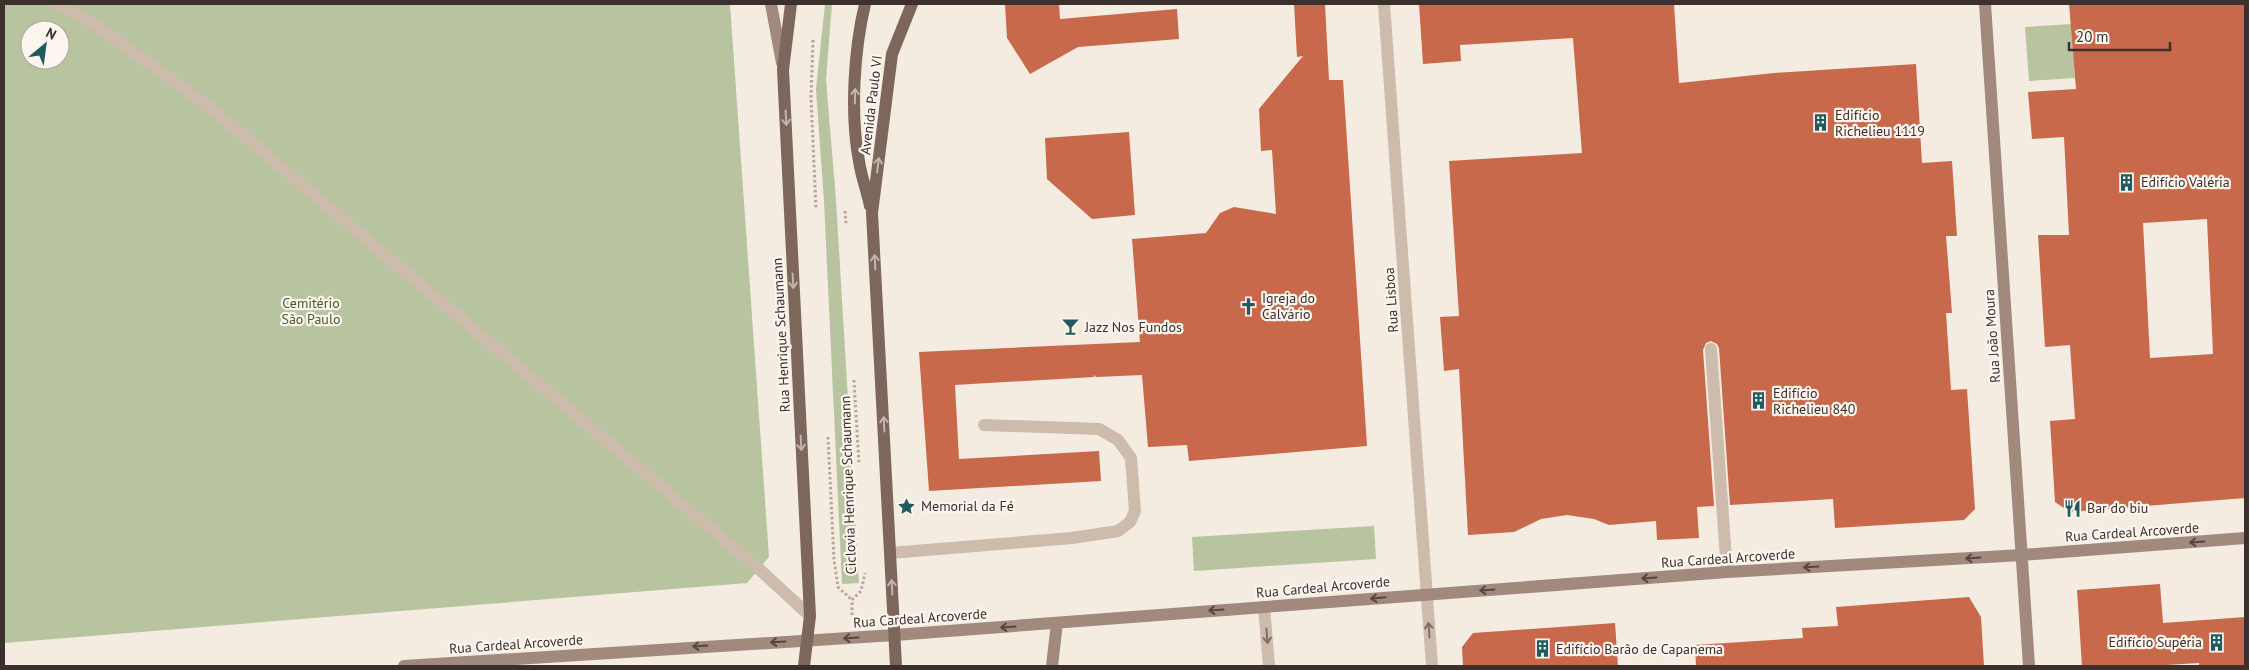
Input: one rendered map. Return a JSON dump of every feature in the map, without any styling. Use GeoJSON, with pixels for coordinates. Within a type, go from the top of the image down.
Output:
{"type":"FeatureCollection","features":[{"type":"Feature","properties":{"kind":"main road","name":"Rua Henrique Schaumann"},"geometry":{"type":"LineString","coordinates":[[772,4],[783,70],[810,616],[804,666]]}},
{"type":"Feature","properties":{"kind":"main road"},"geometry":{"type":"LineString","coordinates":[[783,70],[790,4]]}},
{"type":"Feature","properties":{"kind":"main road"},"geometry":{"type":"LineString","coordinates":[[865,4],[860,28],[855,112],[858,161],[872,213],[896,666]]}},
{"type":"Feature","properties":{"kind":"main road","name":"Avenida Paulo VI"},"geometry":{"type":"LineString","coordinates":[[872,213],[892,54],[912,4]]}},
{"type":"Feature","properties":{"kind":"main road","name":"Rua João Moura"},"geometry":{"type":"LineString","coordinates":[[1985,4],[2029,666]]}},
{"type":"Feature","properties":{"kind":"main road","name":"Rua Cardeal Arcoverde"},"geometry":{"type":"LineString","coordinates":[[404,666],[895,635],[1727,572],[2022,555],[2245,538]]}},
{"type":"Feature","properties":{"kind":"main road"},"geometry":{"type":"LineString","coordinates":[[1052,666],[1057,623]]}},
{"type":"Feature","properties":{"kind":"street"},"geometry":{"type":"LineString","coordinates":[[56,4],[91,22],[206,105],[759,569],[810,616]]}},
{"type":"Feature","properties":{"kind":"street","name":"Rua Lisboa"},"geometry":{"type":"LineString","coordinates":[[1384,4],[1432,666]]}},
{"type":"Feature","properties":{"kind":"street"},"geometry":{"type":"LineString","coordinates":[[1711,349],[1727,572]]}},
{"type":"Feature","properties":{"kind":"street"},"geometry":{"type":"LineString","coordinates":[[890,553],[1072,538],[1118,531],[1130,522],[1134,511],[1131,458],[1118,440],[1098,429],[984,425]]}},
{"type":"Feature","properties":{"kind":"street"},"geometry":{"type":"LineString","coordinates":[[1264,607],[1269,666]]}},
{"type":"Feature","properties":{"kind":"path"},"geometry":{"type":"LineString","coordinates":[[813,37],[811,98],[817,215]]}},
{"type":"Feature","properties":{"kind":"path"},"geometry":{"type":"LineString","coordinates":[[844,209],[846,227]]}},
{"type":"Feature","properties":{"kind":"path","name":"Ciclovia Henrique Schaumann"},"geometry":{"type":"LineString","coordinates":[[854,379],[859,466]]}},
{"type":"Feature","properties":{"kind":"path","name":"Ciclovia Henrique Schaumann"},"geometry":{"type":"LineString","coordinates":[[828,432],[834,560],[838,587],[852,600],[861,591],[865,573],[864,564]]}},
{"type":"Feature","properties":{"kind":"green space","name":"Cemitério São Paulo"},"geometry":{"type":"Polygon","coordinates":[[[4,4],[730,4],[769,557],[747,583],[4,643],[4,4]]]}},
{"type":"Feature","properties":{"kind":"green space"},"geometry":{"type":"Polygon","coordinates":[[[825,4],[832,4],[826,80],[836,200],[859,583],[842,584],[824,201],[816,89],[825,4]]]}},
{"type":"Feature","properties":{"kind":"green space"},"geometry":{"type":"Polygon","coordinates":[[[2071,24],[2075,78],[2029,81],[2025,27],[2071,24]]]}},
{"type":"Feature","properties":{"kind":"green space"},"geometry":{"type":"Polygon","coordinates":[[[1374,526],[1376,559],[1194,571],[1192,537],[1374,526]]]}},
{"type":"Feature","properties":{"kind":"building"},"geometry":{"type":"Polygon","coordinates":[[[1005,4],[1059,4],[1060,19],[1177,9],[1179,39],[1078,47],[1030,74],[1007,38],[1005,4]]]}},
{"type":"Feature","properties":{"kind":"building","name":"Igreja do Calvário"},"geometry":{"type":"Polygon","coordinates":[[[1294,4],[1325,4],[1329,80],[1343,80],[1367,446],[1189,461],[1187,445],[1148,447],[1142,375],[1096,377],[1094,375],[1094,377],[955,385],[959,459],[1099,451],[1101,481],[929,491],[919,352],[1140,342],[1132,239],[1206,233],[1220,213],[1234,207],[1276,214],[1272,150],[1261,151],[1259,109],[1303,56],[1297,57],[1294,4]]]}},
{"type":"Feature","properties":{"kind":"building"},"geometry":{"type":"Polygon","coordinates":[[[1419,4],[1674,4],[1679,83],[1774,73],[1916,64],[1922,163],[1952,161],[1957,236],[1946,236],[1952,313],[1946,313],[1951,390],[1967,389],[1975,509],[1964,520],[1835,528],[1833,499],[1730,505],[1719,348],[1717,344],[1711,341],[1706,343],[1703,350],[1714,506],[1697,507],[1699,538],[1657,540],[1656,521],[1609,525],[1594,519],[1567,515],[1541,519],[1514,532],[1468,535],[1459,369],[1444,371],[1440,317],[1459,316],[1449,161],[1582,153],[1573,38],[1460,45],[1461,61],[1423,64],[1419,4]]]}},
{"type":"Feature","properties":{"kind":"building"},"geometry":{"type":"Polygon","coordinates":[[[2069,4],[2245,4],[2245,498],[2070,512],[2055,502],[2050,421],[2075,419],[2070,345],[2045,347],[2038,235],[2069,235],[2064,137],[2032,139],[2028,92],[2076,89],[2069,4]],[[2207,219],[2143,223],[2150,358],[2213,354],[2207,219]]]}},
{"type":"Feature","properties":{"kind":"building"},"geometry":{"type":"Polygon","coordinates":[[[1129,132],[1135,215],[1092,219],[1047,179],[1045,138],[1129,132]]]}},
{"type":"Feature","properties":{"kind":"building"},"geometry":{"type":"Polygon","coordinates":[[[2160,584],[2163,623],[2245,617],[2245,666],[2199,666],[2199,663],[2150,666],[2082,666],[2077,590],[2160,584]]]}},
{"type":"Feature","properties":{"kind":"building"},"geometry":{"type":"Polygon","coordinates":[[[1969,597],[1981,617],[1984,666],[1696,666],[1695,645],[1803,638],[1802,628],[1838,626],[1836,607],[1969,597]]]}},
{"type":"Feature","properties":{"kind":"building","name":"Edifício Barão de Capanema"},"geometry":{"type":"Polygon","coordinates":[[[1615,623],[1618,666],[1463,666],[1462,647],[1473,633],[1615,623]]]}},
{"type":"Feature","properties":{"kind":"place","name":"Edifício Richelieu 1119"},"geometry":{"type":"Point","coordinates":[1821,123]}},
{"type":"Feature","properties":{"kind":"place","name":"Edifício Valéria"},"geometry":{"type":"Point","coordinates":[2127,182]}},
{"type":"Feature","properties":{"kind":"place","name":"Igreja do Calvário"},"geometry":{"type":"Point","coordinates":[1248,306]}},
{"type":"Feature","properties":{"kind":"place","name":"Jazz Nos Fundos"},"geometry":{"type":"Point","coordinates":[1071,327]}},
{"type":"Feature","properties":{"kind":"place","name":"Edifício Richelieu 840"},"geometry":{"type":"Point","coordinates":[1759,401]}},
{"type":"Feature","properties":{"kind":"place","name":"Memorial da Fé"},"geometry":{"type":"Point","coordinates":[907,506]}},
{"type":"Feature","properties":{"kind":"place","name":"Bar do biu"},"geometry":{"type":"Point","coordinates":[2073,508]}},
{"type":"Feature","properties":{"kind":"place","name":"Edifício Supéria"},"geometry":{"type":"Point","coordinates":[2216,642]}},
{"type":"Feature","properties":{"kind":"place","name":"Edifício Barão de Capanema"},"geometry":{"type":"Point","coordinates":[1542,649]}}]}
